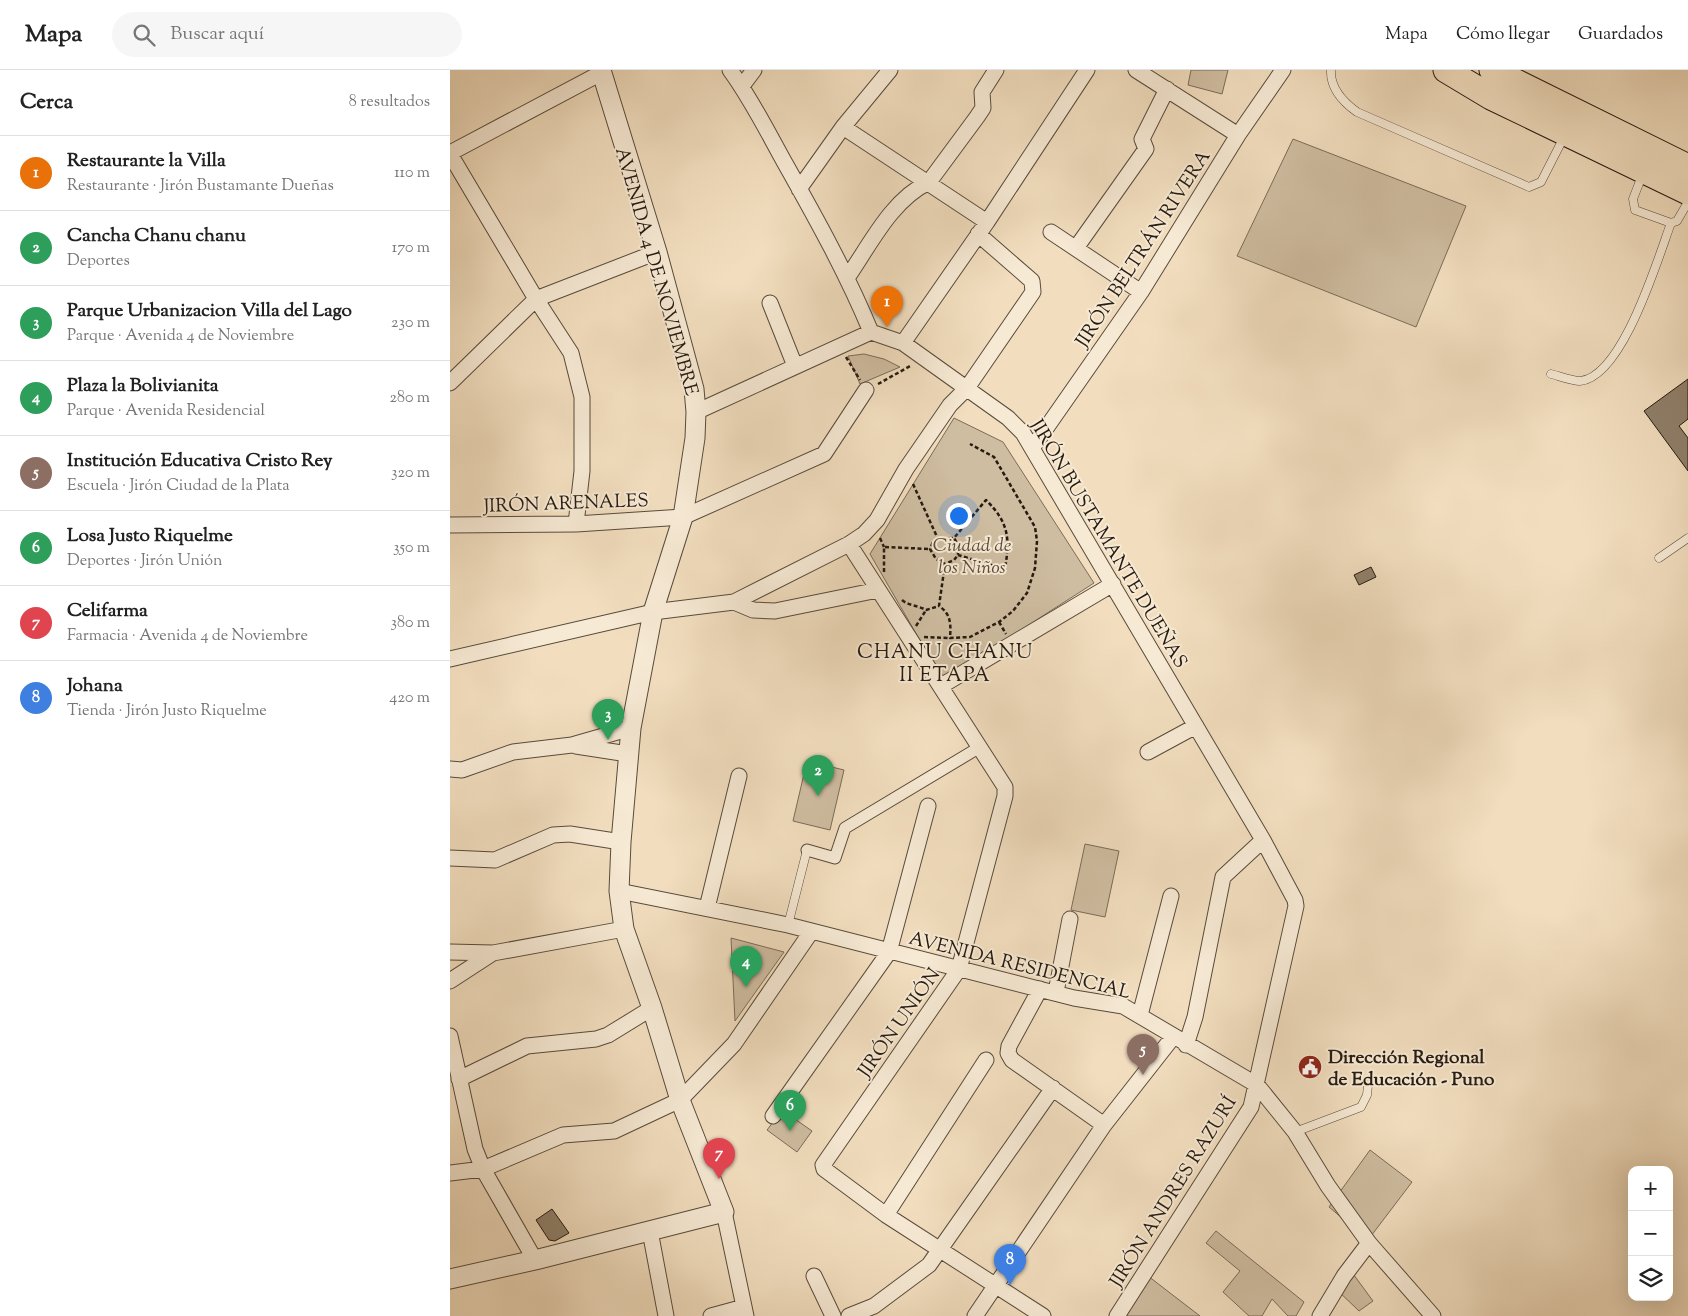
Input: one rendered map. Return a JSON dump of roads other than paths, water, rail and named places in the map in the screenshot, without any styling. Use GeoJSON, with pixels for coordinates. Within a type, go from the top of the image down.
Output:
{"type":"FeatureCollection","features":[{"type":"Feature","properties":{"kind":"highway"},"geometry":{"type":"LineString","coordinates":[[1446,70],[1491,97],[1566,133],[1649,161],[1688,167]]}},
{"type":"Feature","properties":{"kind":"highway"},"geometry":{"type":"LineString","coordinates":[[1507,73],[1649,161],[1688,192]]}},
{"type":"Feature","properties":{"kind":"street"},"geometry":{"type":"LineString","coordinates":[[696,412],[871,332],[847,278],[742,86],[730,70]]}},
{"type":"Feature","properties":{"kind":"street"},"geometry":{"type":"LineString","coordinates":[[742,86],[754,70]]}},
{"type":"Feature","properties":{"kind":"street"},"geometry":{"type":"LineString","coordinates":[[799,189],[843,127],[890,70]]}},
{"type":"Feature","properties":{"kind":"street"},"geometry":{"type":"LineString","coordinates":[[847,278],[892,213],[917,188],[929,182],[983,108],[982,92],[996,70]]}},
{"type":"Feature","properties":{"kind":"street"},"geometry":{"type":"LineString","coordinates":[[903,343],[983,228],[1087,70]]}},
{"type":"Feature","properties":{"kind":"street"},"geometry":{"type":"LineString","coordinates":[[1136,70],[1238,136]]}},
{"type":"Feature","properties":{"kind":"street","name":"JIRÓN BELTRÁN RIVERA"},"geometry":{"type":"LineString","coordinates":[[1032,447],[1141,292],[1238,136],[1283,70]]}},
{"type":"Feature","properties":{"kind":"street"},"geometry":{"type":"LineString","coordinates":[[576,524],[582,471],[582,397],[571,353],[536,299],[450,154],[601,71]]}},
{"type":"Feature","properties":{"kind":"street","name":"AVENIDA 4 DE NOVIEMBRE"},"geometry":{"type":"LineString","coordinates":[[601,71],[657,252],[694,389],[696,412],[683,517],[653,612],[631,728],[621,842],[619,891],[624,929],[652,1008],[680,1100],[724,1212],[745,1312]]}},
{"type":"Feature","properties":{"kind":"street"},"geometry":{"type":"LineString","coordinates":[[1491,97],[1507,73]]}},
{"type":"Feature","properties":{"kind":"street"},"geometry":{"type":"LineString","coordinates":[[1076,248],[1146,149],[1142,139],[1166,89]]}},
{"type":"Feature","properties":{"kind":"street"},"geometry":{"type":"LineString","coordinates":[[450,658],[653,612],[734,602],[849,544],[864,534],[877,520],[906,469],[950,405],[968,388],[1034,288],[1032,281],[983,228],[929,182],[843,127]]}},
{"type":"Feature","properties":{"kind":"street"},"geometry":{"type":"LineString","coordinates":[[1051,232],[1141,292]]}},
{"type":"Feature","properties":{"kind":"street"},"geometry":{"type":"LineString","coordinates":[[450,384],[536,299],[657,252]]}},
{"type":"Feature","properties":{"kind":"street"},"geometry":{"type":"LineString","coordinates":[[770,303],[795,366]]}},
{"type":"Feature","properties":{"kind":"street","name":"JIRÓN BUSTAMANTE DUEÑAS"},"geometry":{"type":"LineString","coordinates":[[871,332],[903,343],[968,388],[1008,418],[1023,433],[1263,840],[1295,900],[1296,906],[1257,1084]]}},
{"type":"Feature","properties":{"kind":"street"},"geometry":{"type":"LineString","coordinates":[[683,517],[824,454],[866,390]]}},
{"type":"Feature","properties":{"kind":"street"},"geometry":{"type":"LineString","coordinates":[[450,517],[450,525]]}},
{"type":"Feature","properties":{"kind":"street","name":"JIRÓN ARENALES"},"geometry":{"type":"LineString","coordinates":[[450,525],[576,524],[683,517]]}},
{"type":"Feature","properties":{"kind":"street","name":"JIRÓN UNIÓN"},"geometry":{"type":"LineString","coordinates":[[849,544],[1005,786],[1005,796],[959,969],[823,1164],[824,1169],[886,1215]]}},
{"type":"Feature","properties":{"kind":"street"},"geometry":{"type":"LineString","coordinates":[[941,686],[1113,584]]}},
{"type":"Feature","properties":{"kind":"street"},"geometry":{"type":"LineString","coordinates":[[734,602],[753,610],[775,611],[878,590]]}},
{"type":"Feature","properties":{"kind":"street"},"geometry":{"type":"LineString","coordinates":[[1148,752],[1196,726]]}},
{"type":"Feature","properties":{"kind":"street"},"geometry":{"type":"LineString","coordinates":[[450,769],[462,770],[513,752],[572,746],[631,728]]}},
{"type":"Feature","properties":{"kind":"street"},"geometry":{"type":"LineString","coordinates":[[572,746],[628,754]]}},
{"type":"Feature","properties":{"kind":"street"},"geometry":{"type":"LineString","coordinates":[[807,850],[835,858],[845,828],[980,747]]}},
{"type":"Feature","properties":{"kind":"street"},"geometry":{"type":"LineString","coordinates":[[708,908],[739,776]]}},
{"type":"Feature","properties":{"kind":"street"},"geometry":{"type":"LineString","coordinates":[[773,1116],[889,952],[928,806]]}},
{"type":"Feature","properties":{"kind":"street"},"geometry":{"type":"LineString","coordinates":[[450,858],[495,860],[553,835],[570,834],[621,842]]}},
{"type":"Feature","properties":{"kind":"street"},"geometry":{"type":"LineString","coordinates":[[975,1316],[1104,1125],[1179,1041],[1194,1018],[1223,877],[1263,840]]}},
{"type":"Feature","properties":{"kind":"street","name":"AVENIDA RESIDENCIAL"},"geometry":{"type":"LineString","coordinates":[[619,891],[788,925],[1074,998],[1123,1006],[1179,1041],[1257,1084],[1295,1132],[1328,1186],[1369,1243],[1433,1316]]}},
{"type":"Feature","properties":{"kind":"street"},"geometry":{"type":"LineString","coordinates":[[1140,1015],[1171,896]]}},
{"type":"Feature","properties":{"kind":"street"},"geometry":{"type":"LineString","coordinates":[[1056,992],[1070,919]]}},
{"type":"Feature","properties":{"kind":"street"},"geometry":{"type":"LineString","coordinates":[[450,952],[493,953],[624,929]]}},
{"type":"Feature","properties":{"kind":"street"},"geometry":{"type":"LineString","coordinates":[[450,1173],[483,1169],[563,1135],[614,1131],[680,1100],[734,1044],[811,932]]}},
{"type":"Feature","properties":{"kind":"street"},"geometry":{"type":"LineString","coordinates":[[450,981],[493,953]]}},
{"type":"Feature","properties":{"kind":"street"},"geometry":{"type":"LineString","coordinates":[[1040,989],[1009,1046],[1008,1053],[1012,1060],[1104,1125]]}},
{"type":"Feature","properties":{"kind":"street"},"geometry":{"type":"LineString","coordinates":[[459,1079],[527,1046],[596,1039],[608,1035],[652,1008]]}},
{"type":"Feature","properties":{"kind":"street"},"geometry":{"type":"LineString","coordinates":[[450,1036],[453,1064],[459,1079],[475,1149],[483,1169],[535,1260]]}},
{"type":"Feature","properties":{"kind":"street"},"geometry":{"type":"LineString","coordinates":[[986,1060],[886,1215],[1043,1316]]}},
{"type":"Feature","properties":{"kind":"street","name":"JIRÓN ANDRES RAZURÍ"},"geometry":{"type":"LineString","coordinates":[[1117,1316],[1251,1107],[1257,1084]]}},
{"type":"Feature","properties":{"kind":"street"},"geometry":{"type":"LineString","coordinates":[[849,1316],[874,1306],[929,1265],[1053,1088]]}},
{"type":"Feature","properties":{"kind":"street"},"geometry":{"type":"LineString","coordinates":[[450,1279],[535,1260],[724,1212]]}},
{"type":"Feature","properties":{"kind":"street"},"geometry":{"type":"LineString","coordinates":[[650,1231],[666,1316]]}},
{"type":"Feature","properties":{"kind":"street"},"geometry":{"type":"LineString","coordinates":[[1320,1316],[1344,1276],[1369,1243]]}},
{"type":"Feature","properties":{"kind":"street"},"geometry":{"type":"LineString","coordinates":[[814,1276],[833,1316]]}},
{"type":"Feature","properties":{"kind":"street"},"geometry":{"type":"LineString","coordinates":[[711,1316],[745,1312]]}},
{"type":"Feature","properties":{"kind":"lane"},"geometry":{"type":"LineString","coordinates":[[1331,70],[1334,87],[1343,102],[1357,112],[1529,187],[1541,182],[1566,133]]}},
{"type":"Feature","properties":{"kind":"lane"},"geometry":{"type":"LineString","coordinates":[[1649,161],[1633,199],[1635,210],[1671,223],[1677,221],[1688,202]]}},
{"type":"Feature","properties":{"kind":"lane"},"geometry":{"type":"LineString","coordinates":[[1550,374],[1580,381],[1596,375],[1608,363],[1630,329],[1671,223]]}},
{"type":"Feature","properties":{"kind":"lane"},"geometry":{"type":"LineString","coordinates":[[1660,558],[1688,538]]}},
{"type":"Feature","properties":{"kind":"lane"},"geometry":{"type":"LineString","coordinates":[[788,925],[807,850]]}},
{"type":"Feature","properties":{"kind":"lane"},"geometry":{"type":"LineString","coordinates":[[1295,1132],[1361,1106],[1365,1102],[1368,1085]]}},
{"type":"Feature","properties":{"kind":"place","name":"Restaurante la Villa"},"geometry":{"type":"Point","coordinates":[887,327]}},
{"type":"Feature","properties":{"kind":"place","name":"Parque Urbanizacion Villa del Lago"},"geometry":{"type":"Point","coordinates":[608,740]}},
{"type":"Feature","properties":{"kind":"place","name":"Cancha Chanu chanu"},"geometry":{"type":"Point","coordinates":[818,796]}},
{"type":"Feature","properties":{"kind":"place","name":"Plaza la Bolivianita"},"geometry":{"type":"Point","coordinates":[746,987]}},
{"type":"Feature","properties":{"kind":"place","name":"Dirección Regional de Educación - Puno"},"geometry":{"type":"Point","coordinates":[1310,1067]}},
{"type":"Feature","properties":{"kind":"place","name":"Institución Educativa Cristo Rey"},"geometry":{"type":"Point","coordinates":[1143,1075]}},
{"type":"Feature","properties":{"kind":"place","name":"Losa Justo Riquelme"},"geometry":{"type":"Point","coordinates":[790,1131]}},
{"type":"Feature","properties":{"kind":"place","name":"Celifarma"},"geometry":{"type":"Point","coordinates":[719,1179]}},
{"type":"Feature","properties":{"kind":"place","name":"Johana"},"geometry":{"type":"Point","coordinates":[1010,1285]}},
{"type":"Feature","properties":{"kind":"district","name":"CHANU CHANU II ETAPA"},"geometry":{"type":"Point","coordinates":[945,662]}},
{"type":"Feature","properties":{"kind":"park label","name":"Ciudad de los Niños"},"geometry":{"type":"Point","coordinates":[972,555]}}]}
